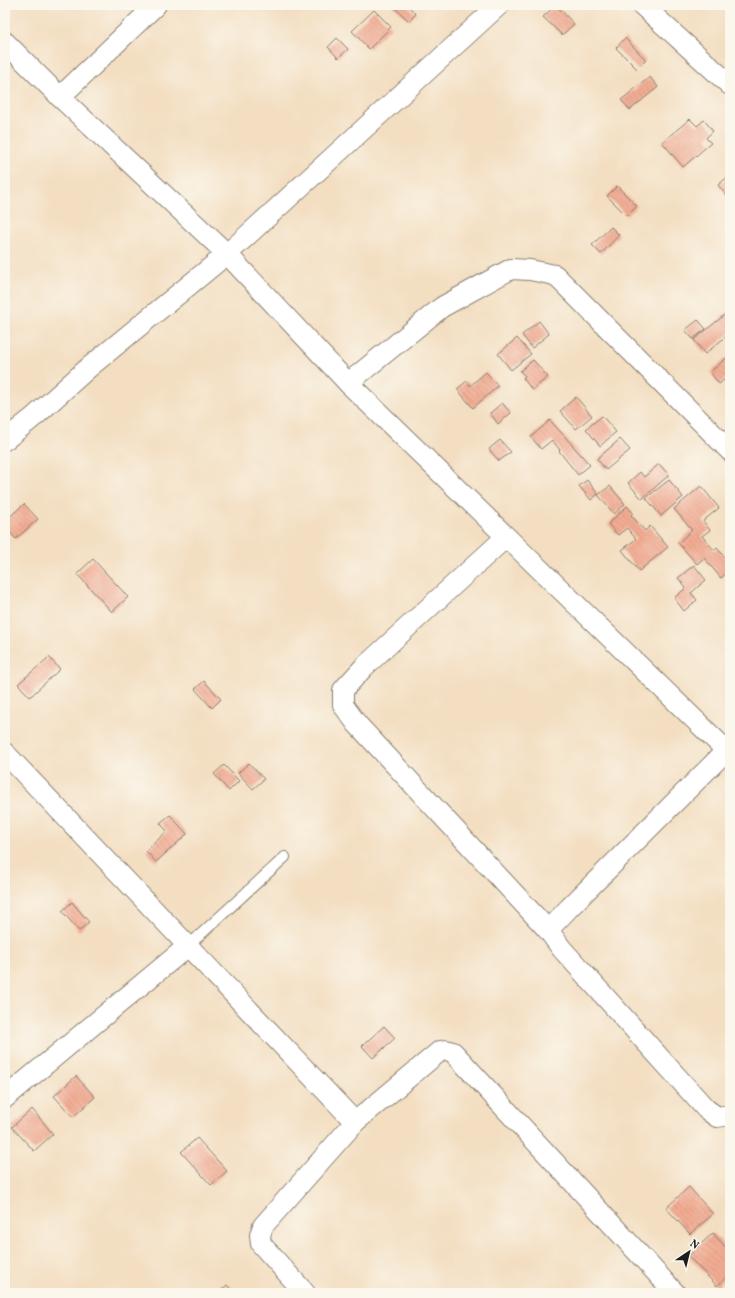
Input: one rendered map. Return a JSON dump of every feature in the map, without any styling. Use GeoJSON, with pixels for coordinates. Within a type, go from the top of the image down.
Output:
{"type":"FeatureCollection","features":[{"type":"Feature","properties":{"kind":"street"},"geometry":{"type":"LineString","coordinates":[[60,97],[156,5]]}},
{"type":"Feature","properties":{"kind":"street"},"geometry":{"type":"LineString","coordinates":[[5,440],[36,416],[87,369],[227,254],[500,5]]}},
{"type":"Feature","properties":{"kind":"street"},"geometry":{"type":"LineString","coordinates":[[642,5],[730,85]]}},
{"type":"Feature","properties":{"kind":"street"},"geometry":{"type":"LineString","coordinates":[[5,42],[60,97],[227,254],[348,383],[506,537],[729,750],[548,930]]}},
{"type":"Feature","properties":{"kind":"street"},"geometry":{"type":"LineString","coordinates":[[348,383],[442,307],[511,269],[530,270],[555,275],[730,451]]}},
{"type":"Feature","properties":{"kind":"street"},"geometry":{"type":"LineString","coordinates":[[506,537],[364,667],[342,690],[343,705],[356,724],[548,930],[562,949],[706,1109],[717,1117],[730,1115]]}},
{"type":"Feature","properties":{"kind":"street"},"geometry":{"type":"LineString","coordinates":[[5,753],[355,1122]]}},
{"type":"Feature","properties":{"kind":"street"},"geometry":{"type":"LineString","coordinates":[[5,1098],[188,946]]}},
{"type":"Feature","properties":{"kind":"street"},"geometry":{"type":"LineString","coordinates":[[305,1293],[262,1244],[260,1240],[263,1226],[355,1122],[440,1051],[446,1050],[452,1052],[675,1293]]}},
{"type":"Feature","properties":{"kind":"lane"},"geometry":{"type":"LineString","coordinates":[[188,946],[285,857]]}},
{"type":"Feature","properties":{"kind":"building"},"geometry":{"type":"Polygon","coordinates":[[[392,5],[407,5],[416,14],[409,21],[392,5]]]}},
{"type":"Feature","properties":{"kind":"building"},"geometry":{"type":"Polygon","coordinates":[[[556,5],[574,24],[562,35],[543,17],[556,5]]]}},
{"type":"Feature","properties":{"kind":"building"},"geometry":{"type":"Polygon","coordinates":[[[374,10],[391,27],[369,49],[352,31],[374,10]]]}},
{"type":"Feature","properties":{"kind":"building"},"geometry":{"type":"Polygon","coordinates":[[[337,38],[348,49],[338,58],[328,47],[337,38]]]}},
{"type":"Feature","properties":{"kind":"building"},"geometry":{"type":"Polygon","coordinates":[[[625,38],[646,60],[637,69],[616,48],[625,38]]]}},
{"type":"Feature","properties":{"kind":"building"},"geometry":{"type":"Polygon","coordinates":[[[650,77],[658,87],[630,110],[621,100],[650,77]]]}},
{"type":"Feature","properties":{"kind":"building"},"geometry":{"type":"Polygon","coordinates":[[[690,119],[697,126],[704,120],[713,131],[706,138],[711,143],[683,167],[662,142],[690,119]]]}},
{"type":"Feature","properties":{"kind":"building"},"geometry":{"type":"Polygon","coordinates":[[[730,175],[730,202],[727,198],[728,197],[718,185],[730,175]]]}},
{"type":"Feature","properties":{"kind":"building"},"geometry":{"type":"Polygon","coordinates":[[[617,186],[637,206],[627,216],[607,196],[617,186]]]}},
{"type":"Feature","properties":{"kind":"building"},"geometry":{"type":"Polygon","coordinates":[[[611,227],[619,235],[601,254],[592,245],[611,227]]]}},
{"type":"Feature","properties":{"kind":"building"},"geometry":{"type":"Polygon","coordinates":[[[728,312],[730,314],[730,333],[705,354],[694,340],[728,312]]]}},
{"type":"Feature","properties":{"kind":"building"},"geometry":{"type":"Polygon","coordinates":[[[698,320],[706,329],[693,339],[685,330],[698,320]]]}},
{"type":"Feature","properties":{"kind":"building"},"geometry":{"type":"Polygon","coordinates":[[[539,321],[549,334],[532,348],[522,335],[539,321]]]}},
{"type":"Feature","properties":{"kind":"building"},"geometry":{"type":"Polygon","coordinates":[[[517,338],[531,354],[511,370],[498,354],[517,338]]]}},
{"type":"Feature","properties":{"kind":"building"},"geometry":{"type":"Polygon","coordinates":[[[730,355],[730,375],[719,384],[710,372],[730,355]]]}},
{"type":"Feature","properties":{"kind":"building"},"geometry":{"type":"Polygon","coordinates":[[[533,360],[548,377],[532,390],[523,378],[525,376],[520,371],[533,360]]]}},
{"type":"Feature","properties":{"kind":"building"},"geometry":{"type":"Polygon","coordinates":[[[486,372],[498,386],[473,408],[457,389],[467,381],[470,386],[486,372]]]}},
{"type":"Feature","properties":{"kind":"building"},"geometry":{"type":"Polygon","coordinates":[[[576,397],[592,416],[576,429],[560,411],[576,397]]]}},
{"type":"Feature","properties":{"kind":"building"},"geometry":{"type":"Polygon","coordinates":[[[502,403],[511,413],[498,424],[490,413],[502,403]]]}},
{"type":"Feature","properties":{"kind":"building"},"geometry":{"type":"Polygon","coordinates":[[[602,416],[616,432],[600,446],[586,429],[602,416]]]}},
{"type":"Feature","properties":{"kind":"building"},"geometry":{"type":"Polygon","coordinates":[[[550,420],[590,465],[578,475],[552,440],[541,449],[531,437],[550,420]]]}},
{"type":"Feature","properties":{"kind":"building"},"geometry":{"type":"Polygon","coordinates":[[[620,439],[630,450],[606,470],[597,459],[620,439]]]}},
{"type":"Feature","properties":{"kind":"building"},"geometry":{"type":"Polygon","coordinates":[[[500,440],[511,452],[499,461],[489,449],[500,440]]]}},
{"type":"Feature","properties":{"kind":"building"},"geometry":{"type":"Polygon","coordinates":[[[659,464],[669,475],[642,499],[628,483],[640,472],[644,477],[659,464]]]}},
{"type":"Feature","properties":{"kind":"building"},"geometry":{"type":"Polygon","coordinates":[[[587,480],[598,494],[591,500],[579,486],[587,480]]]}},
{"type":"Feature","properties":{"kind":"building"},"geometry":{"type":"Polygon","coordinates":[[[669,480],[683,497],[661,516],[646,498],[669,480]]]}},
{"type":"Feature","properties":{"kind":"building"},"geometry":{"type":"Polygon","coordinates":[[[610,486],[625,504],[614,514],[598,495],[610,486]]]}},
{"type":"Feature","properties":{"kind":"building"},"geometry":{"type":"Polygon","coordinates":[[[701,486],[719,508],[703,521],[710,530],[702,536],[714,550],[717,548],[730,563],[730,570],[721,578],[704,558],[697,564],[678,543],[692,530],[674,509],[701,486]]]}},
{"type":"Feature","properties":{"kind":"building"},"geometry":{"type":"Polygon","coordinates":[[[24,504],[38,519],[16,539],[5,527],[5,521],[24,504]]]}},
{"type":"Feature","properties":{"kind":"building"},"geometry":{"type":"Polygon","coordinates":[[[627,506],[633,513],[631,515],[645,531],[650,526],[668,547],[639,571],[622,550],[636,539],[627,528],[618,535],[608,524],[627,506]]]}},
{"type":"Feature","properties":{"kind":"building"},"geometry":{"type":"Polygon","coordinates":[[[93,559],[128,597],[112,612],[77,574],[93,559]]]}},
{"type":"Feature","properties":{"kind":"building"},"geometry":{"type":"Polygon","coordinates":[[[694,565],[706,580],[691,593],[697,600],[684,611],[674,598],[686,588],[678,578],[694,565]]]}},
{"type":"Feature","properties":{"kind":"building"},"geometry":{"type":"Polygon","coordinates":[[[49,657],[60,669],[30,697],[18,684],[49,657]]]}},
{"type":"Feature","properties":{"kind":"building"},"geometry":{"type":"Polygon","coordinates":[[[204,681],[221,699],[212,708],[195,689],[204,681]]]}},
{"type":"Feature","properties":{"kind":"building"},"geometry":{"type":"Polygon","coordinates":[[[249,763],[264,779],[253,789],[238,773],[249,763]]]}},
{"type":"Feature","properties":{"kind":"building"},"geometry":{"type":"Polygon","coordinates":[[[224,765],[239,781],[229,791],[214,774],[224,765]]]}},
{"type":"Feature","properties":{"kind":"building"},"geometry":{"type":"Polygon","coordinates":[[[170,815],[187,834],[156,862],[146,851],[167,831],[160,823],[170,815]]]}},
{"type":"Feature","properties":{"kind":"building"},"geometry":{"type":"Polygon","coordinates":[[[72,902],[89,922],[79,931],[62,911],[72,902]]]}},
{"type":"Feature","properties":{"kind":"building"},"geometry":{"type":"Polygon","coordinates":[[[384,1026],[395,1038],[373,1058],[362,1046],[384,1026]]]}},
{"type":"Feature","properties":{"kind":"building"},"geometry":{"type":"Polygon","coordinates":[[[76,1076],[95,1097],[73,1117],[54,1096],[76,1076]]]}},
{"type":"Feature","properties":{"kind":"building"},"geometry":{"type":"Polygon","coordinates":[[[32,1109],[53,1134],[34,1151],[12,1127],[32,1109]]]}},
{"type":"Feature","properties":{"kind":"building"},"geometry":{"type":"Polygon","coordinates":[[[197,1138],[227,1171],[211,1185],[181,1152],[197,1138]]]}},
{"type":"Feature","properties":{"kind":"building"},"geometry":{"type":"Polygon","coordinates":[[[689,1187],[713,1214],[690,1234],[666,1208],[689,1187]]]}},
{"type":"Feature","properties":{"kind":"building"},"geometry":{"type":"Polygon","coordinates":[[[713,1233],[730,1252],[730,1274],[717,1286],[688,1256],[713,1233]]]}},
{"type":"Feature","properties":{"kind":"building"},"geometry":{"type":"Polygon","coordinates":[[[227,1285],[235,1293],[218,1293],[227,1285]]]}}]}
